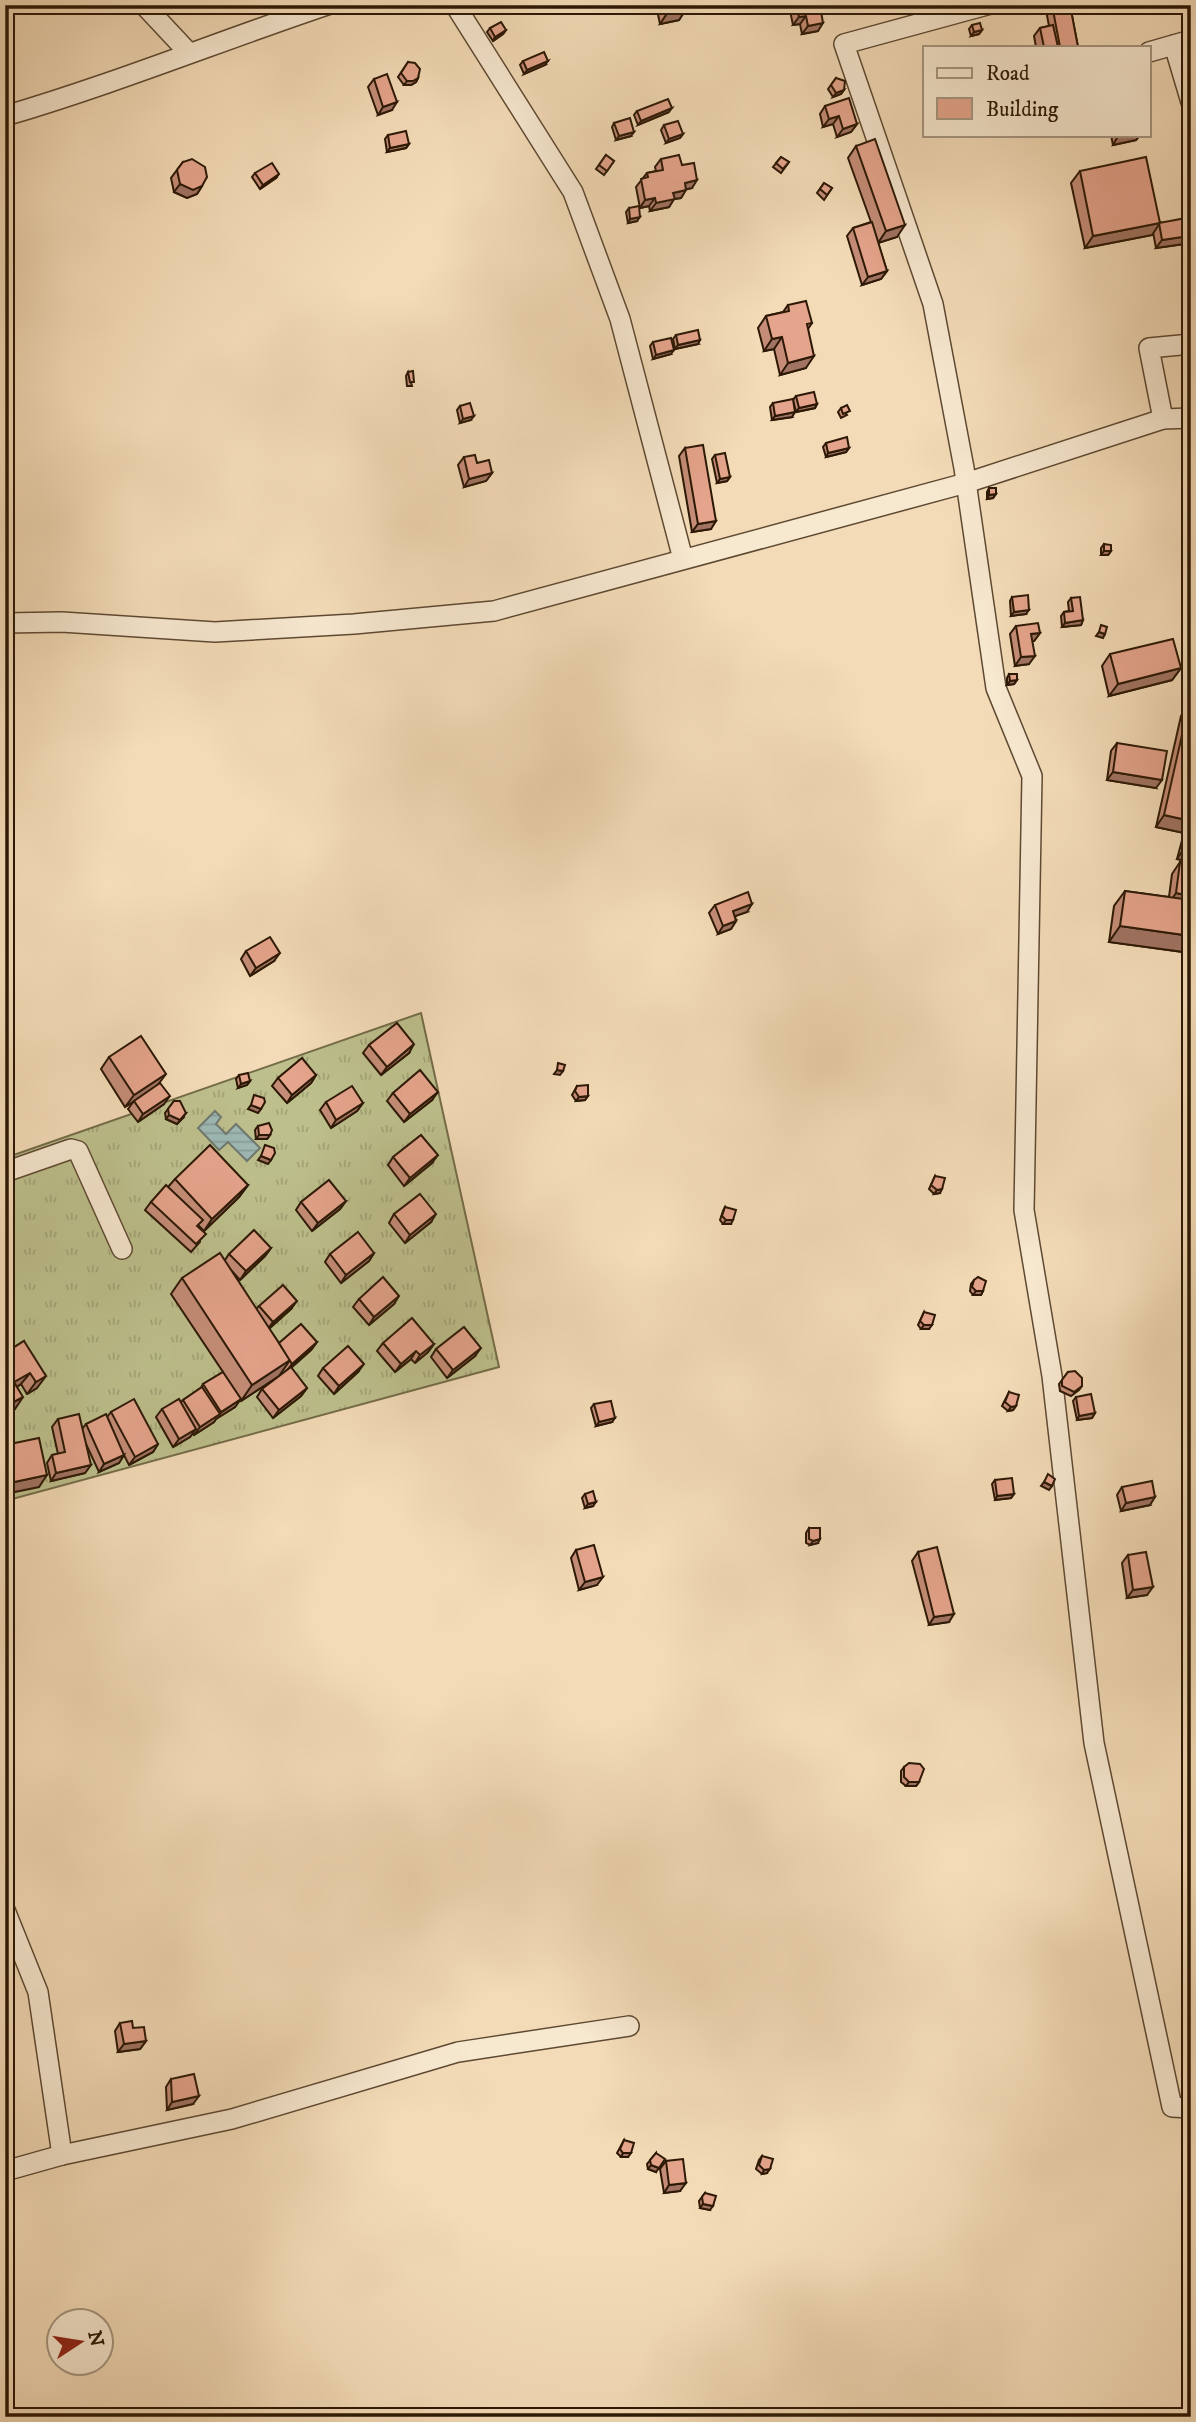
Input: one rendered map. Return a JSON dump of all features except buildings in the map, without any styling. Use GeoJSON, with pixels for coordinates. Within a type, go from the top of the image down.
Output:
{"type":"FeatureCollection","features":[{"type":"Feature","properties":{"kind":"street"},"geometry":{"type":"LineString","coordinates":[[144,5],[188,52]]}},
{"type":"Feature","properties":{"kind":"street"},"geometry":{"type":"LineString","coordinates":[[5,116],[66,98],[188,52],[327,5]]}},
{"type":"Feature","properties":{"kind":"street"},"geometry":{"type":"LineString","coordinates":[[455,5],[573,191],[620,319],[683,559]]}},
{"type":"Feature","properties":{"kind":"street"},"geometry":{"type":"LineString","coordinates":[[987,5],[844,44],[933,304],[966,482],[996,688],[1032,776],[1024,1210],[1052,1376],[1094,1743],[1172,2107],[1191,2108]]}},
{"type":"Feature","properties":{"kind":"street"},"geometry":{"type":"LineString","coordinates":[[1150,52],[1182,42],[1191,102]]}},
{"type":"Feature","properties":{"kind":"street"},"geometry":{"type":"LineString","coordinates":[[1163,419],[1149,348],[1191,344]]}},
{"type":"Feature","properties":{"kind":"street"},"geometry":{"type":"LineString","coordinates":[[5,623],[62,622],[215,632],[494,611],[966,482],[1163,419],[1191,418]]}},
{"type":"Feature","properties":{"kind":"street"},"geometry":{"type":"LineString","coordinates":[[5,1172],[71,1149],[78,1151],[122,1249]]}},
{"type":"Feature","properties":{"kind":"street"},"geometry":{"type":"LineString","coordinates":[[5,1910],[38,1992],[62,2155]]}},
{"type":"Feature","properties":{"kind":"street"},"geometry":{"type":"LineString","coordinates":[[5,2171],[62,2155],[232,2119],[458,2052],[629,2026]]}},
{"type":"Feature","properties":{"kind":"green space"},"geometry":{"type":"Polygon","coordinates":[[[421,1013],[499,1367],[5,1501],[5,1158],[421,1013]]]}},
{"type":"Feature","properties":{"kind":"water"},"geometry":{"type":"Polygon","coordinates":[[[215,1111],[221,1117],[216,1124],[226,1134],[236,1124],[260,1148],[247,1161],[228,1142],[219,1150],[198,1128],[215,1111]]]}}]}
